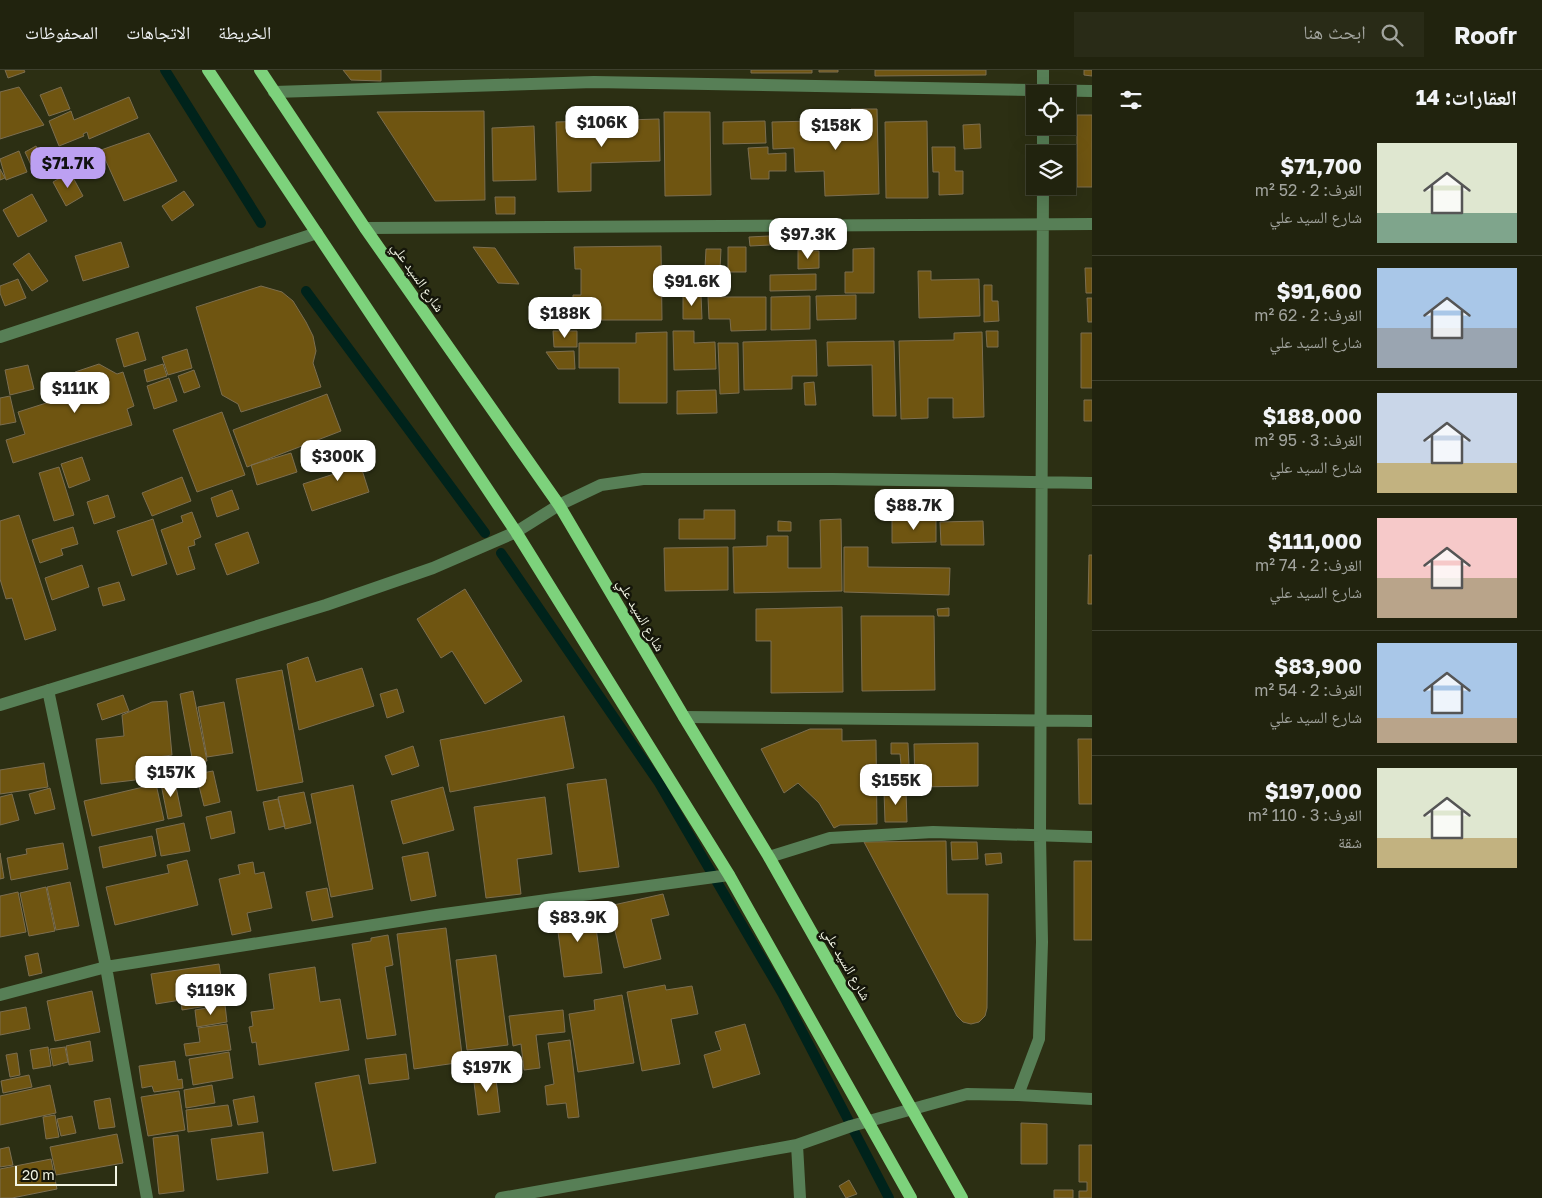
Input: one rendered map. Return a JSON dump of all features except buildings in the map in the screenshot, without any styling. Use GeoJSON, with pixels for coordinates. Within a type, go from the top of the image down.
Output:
{"type":"FeatureCollection","features":[{"type":"Feature","properties":{"kind":"main road"},"geometry":{"type":"LineString","coordinates":[[208,70],[516,532],[729,875],[911,1198]]}},
{"type":"Feature","properties":{"kind":"main road","name":"شارع السيد علي"},"geometry":{"type":"LineString","coordinates":[[260,70],[365,228],[559,505],[769,857],[962,1198]]}},
{"type":"Feature","properties":{"kind":"street"},"geometry":{"type":"LineString","coordinates":[[1043,70],[1043,85]]}},
{"type":"Feature","properties":{"kind":"street"},"geometry":{"type":"LineString","coordinates":[[274,92],[594,82],[1026,92]]}},
{"type":"Feature","properties":{"kind":"street"},"geometry":{"type":"LineString","coordinates":[[1076,91],[1092,91]]}},
{"type":"Feature","properties":{"kind":"street"},"geometry":{"type":"LineString","coordinates":[[1018,1096],[1039,1038],[1042,942],[1040,720],[1043,195]]}},
{"type":"Feature","properties":{"kind":"street"},"geometry":{"type":"LineString","coordinates":[[365,228],[1092,224]]}},
{"type":"Feature","properties":{"kind":"street"},"geometry":{"type":"LineString","coordinates":[[0,337],[317,232]]}},
{"type":"Feature","properties":{"kind":"street"},"geometry":{"type":"LineString","coordinates":[[0,705],[326,605],[433,568],[516,532],[559,505],[601,485],[643,480],[834,479],[1092,484]]}},
{"type":"Feature","properties":{"kind":"street"},"geometry":{"type":"LineString","coordinates":[[48,690],[106,967],[147,1198]]}},
{"type":"Feature","properties":{"kind":"street"},"geometry":{"type":"LineString","coordinates":[[684,717],[1092,721]]}},
{"type":"Feature","properties":{"kind":"street"},"geometry":{"type":"LineString","coordinates":[[769,857],[830,838],[933,832],[1092,837]]}},
{"type":"Feature","properties":{"kind":"street"},"geometry":{"type":"LineString","coordinates":[[0,996],[106,967],[436,915],[729,875]]}},
{"type":"Feature","properties":{"kind":"street"},"geometry":{"type":"LineString","coordinates":[[501,1198],[797,1145],[868,1121],[967,1094],[1092,1099]]}},
{"type":"Feature","properties":{"kind":"street"},"geometry":{"type":"LineString","coordinates":[[797,1145],[800,1198]]}},
{"type":"Feature","properties":{"kind":"waterway"},"geometry":{"type":"LineString","coordinates":[[165,70],[261,223]]}},
{"type":"Feature","properties":{"kind":"waterway"},"geometry":{"type":"LineString","coordinates":[[306,291],[485,533]]}},
{"type":"Feature","properties":{"kind":"waterway"},"geometry":{"type":"LineString","coordinates":[[501,553],[659,783],[782,993],[889,1198]]}}]}
